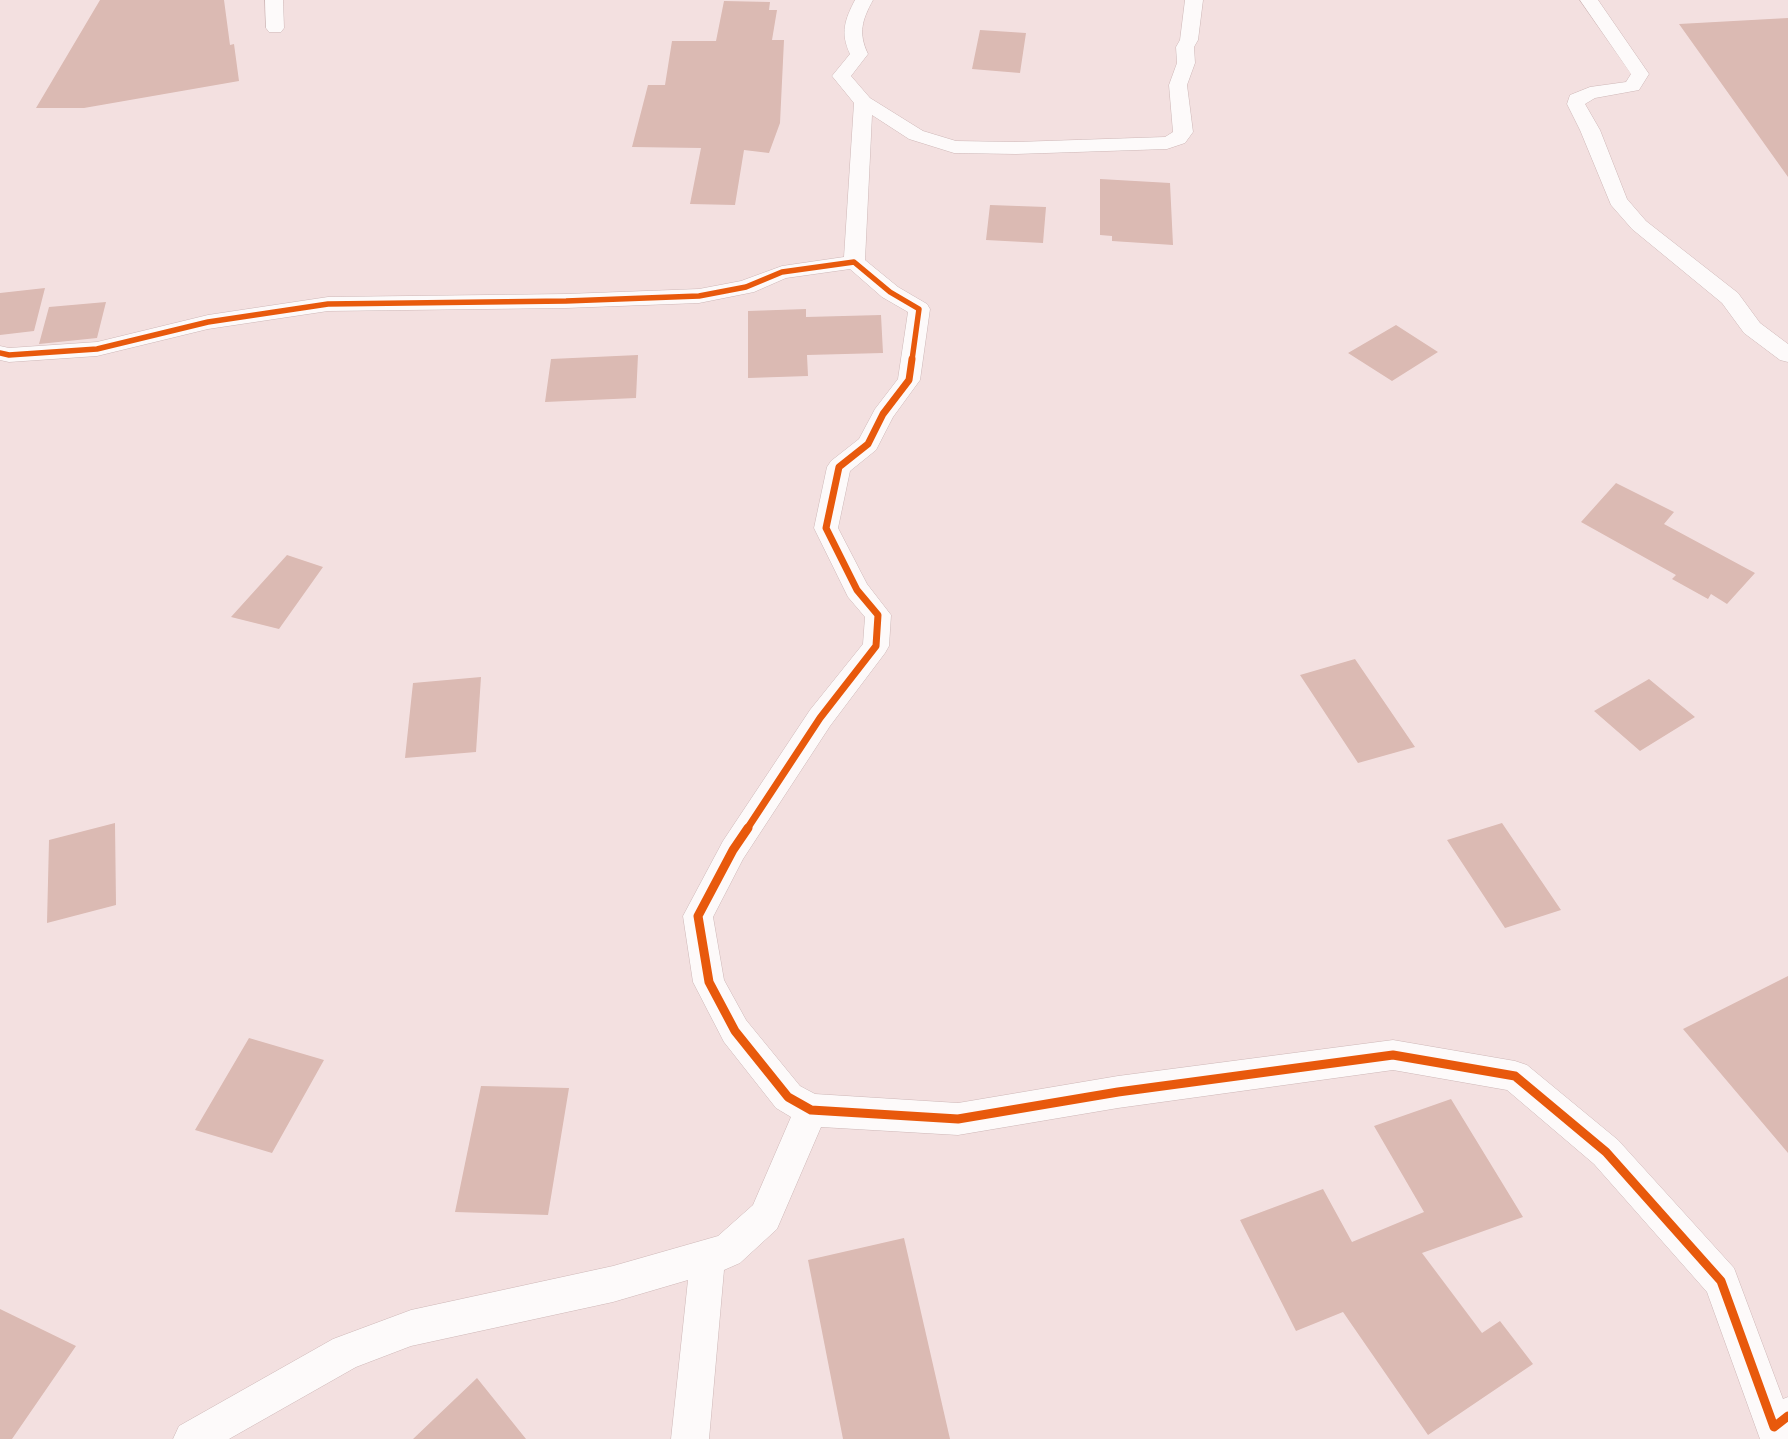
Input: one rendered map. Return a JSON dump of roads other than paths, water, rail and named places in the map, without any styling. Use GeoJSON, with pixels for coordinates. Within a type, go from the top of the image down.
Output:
{"type":"FeatureCollection","features":[{"type":"Feature","properties":{"kind":"street"},"geometry":{"type":"LineString","coordinates":[[274,0],[275,28]]}},
{"type":"Feature","properties":{"kind":"street"},"geometry":{"type":"LineString","coordinates":[[864,0],[853,21],[852,39],[859,54],[841,76],[863,102],[916,135],[954,148],[1167,143],[1178,139],[1183,132],[1178,85],[1186,63],[1185,47],[1189,40],[1194,0]]}},
{"type":"Feature","properties":{"kind":"street"},"geometry":{"type":"LineString","coordinates":[[1589,0],[1640,74],[1633,86],[1590,93],[1577,99],[1576,104],[1590,130],[1618,201],[1639,225],[1730,298],[1752,328],[1788,355]]}},
{"type":"Feature","properties":{"kind":"street"},"geometry":{"type":"LineString","coordinates":[[854,262],[863,102]]}},
{"type":"Feature","properties":{"kind":"street"},"geometry":{"type":"LineString","coordinates":[[0,353],[9,355],[97,349],[208,322],[328,304],[699,296],[746,287],[782,272],[854,262],[890,292],[919,309],[909,380],[883,414],[868,444],[839,468],[826,528],[857,590],[878,615],[876,646],[820,718],[733,850],[698,916],[709,982],[735,1031],[788,1098],[811,1110],[958,1119],[1118,1092],[1393,1055],[1515,1076],[1606,1152],[1720,1281],[1774,1428],[1788,1416]]}},
{"type":"Feature","properties":{"kind":"street"},"geometry":{"type":"LineString","coordinates":[[192,1439],[346,1352],[412,1328],[613,1284],[728,1251],[765,1217],[811,1110]]}},
{"type":"Feature","properties":{"kind":"street"},"geometry":{"type":"LineString","coordinates":[[690,1439],[708,1257]]}}]}
